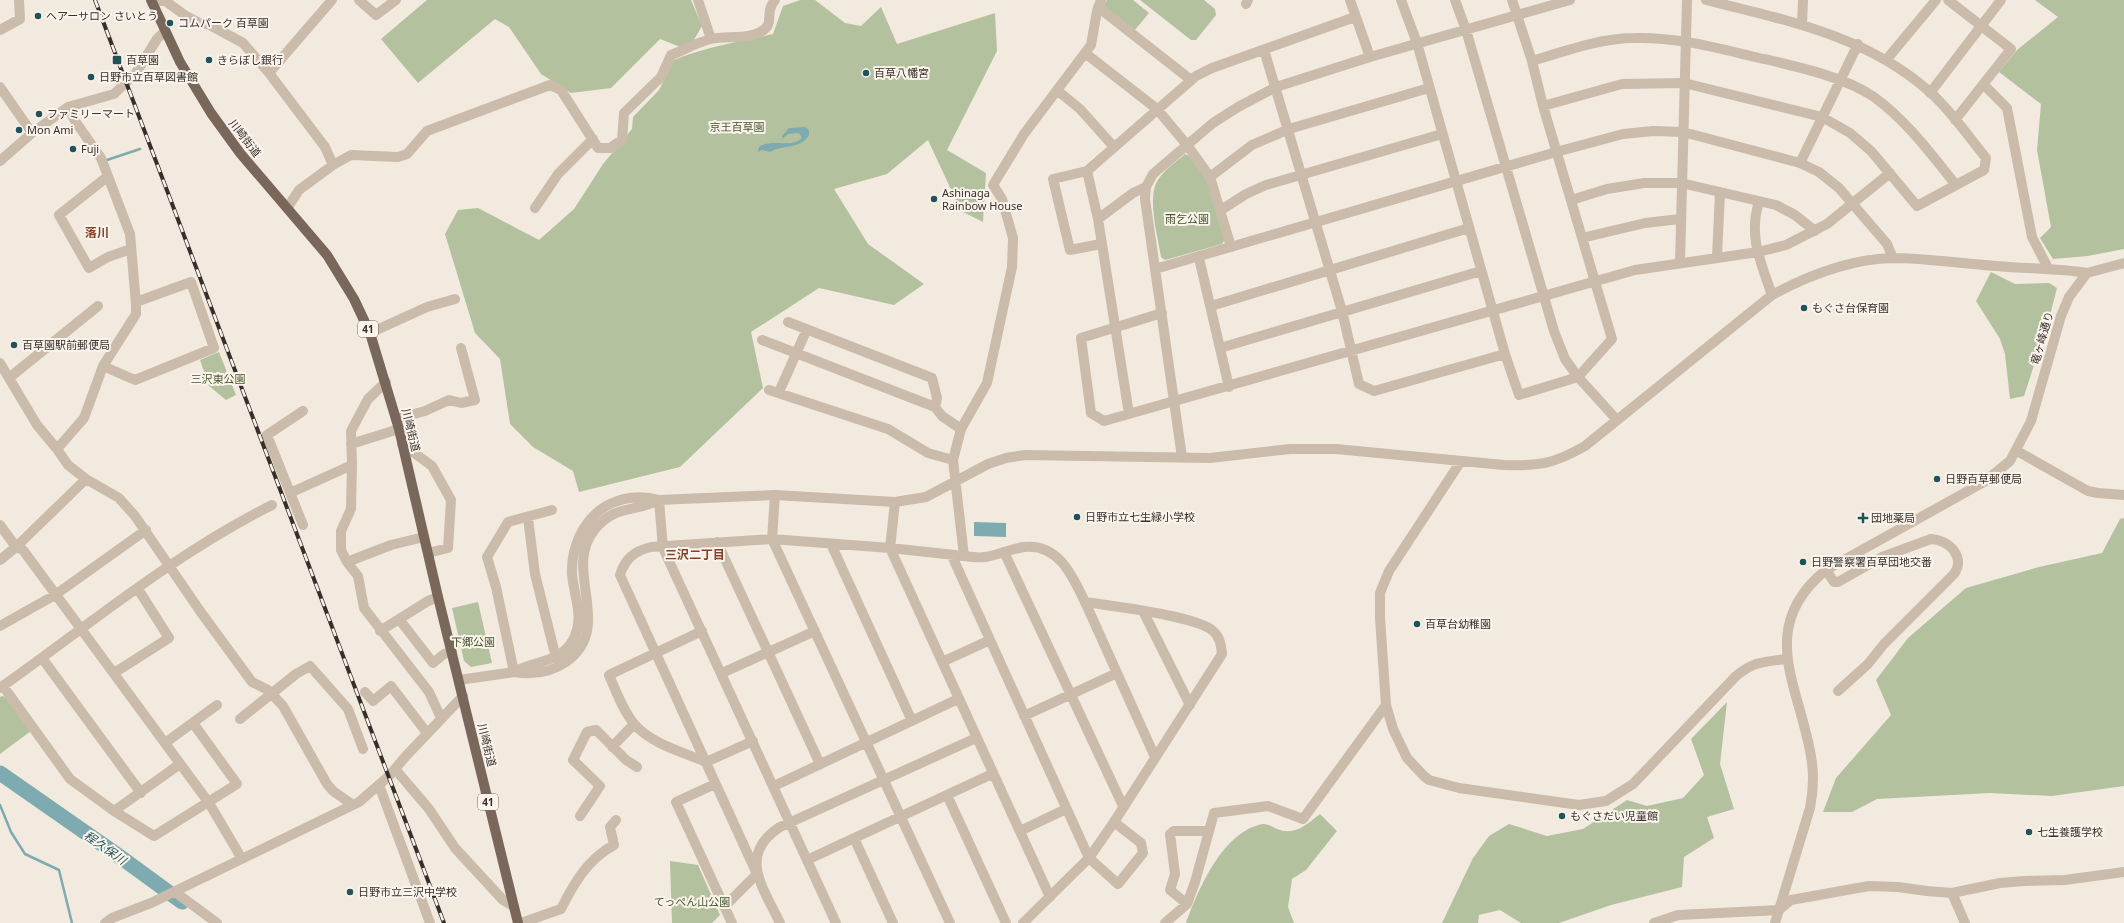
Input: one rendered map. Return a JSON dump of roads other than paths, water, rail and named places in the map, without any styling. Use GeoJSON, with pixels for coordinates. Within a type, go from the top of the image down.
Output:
{"type":"FeatureCollection","features":[{"type":"Feature","properties":{"kind":"main road","name":"川崎街道"},"geometry":{"type":"LineString","coordinates":[[152,2],[165,32],[211,114],[240,153],[327,254],[343,278],[370,333],[386,382],[397,424],[438,597],[519,923]]}},
{"type":"Feature","properties":{"kind":"street"},"geometry":{"type":"LineString","coordinates":[[0,30],[20,19],[19,0]]}},
{"type":"Feature","properties":{"kind":"street"},"geometry":{"type":"LineString","coordinates":[[152,2],[164,0],[186,16],[199,23],[208,24],[243,44],[268,73],[325,147],[333,165]]}},
{"type":"Feature","properties":{"kind":"street"},"geometry":{"type":"LineString","coordinates":[[268,73],[332,0]]}},
{"type":"Feature","properties":{"kind":"street"},"geometry":{"type":"LineString","coordinates":[[359,0],[376,15],[396,0]]}},
{"type":"Feature","properties":{"kind":"street"},"geometry":{"type":"LineString","coordinates":[[698,0],[711,39]]}},
{"type":"Feature","properties":{"kind":"street"},"geometry":{"type":"LineString","coordinates":[[288,207],[299,190],[333,165],[351,155],[398,157],[407,154],[427,131],[550,85],[561,90],[598,148],[610,148],[622,140],[624,113],[661,77],[670,55],[711,39],[745,36],[766,28],[770,22],[768,10],[775,0]]}},
{"type":"Feature","properties":{"kind":"street"},"geometry":{"type":"LineString","coordinates":[[1350,0],[1370,57]]}},
{"type":"Feature","properties":{"kind":"street"},"geometry":{"type":"LineString","coordinates":[[1401,0],[1417,43],[1480,271],[1519,395],[1578,377],[1612,339],[1556,152],[1532,61],[1512,0]]}},
{"type":"Feature","properties":{"kind":"street"},"geometry":{"type":"LineString","coordinates":[[1455,0],[1466,30],[1507,167],[1556,338],[1565,359],[1578,377],[1617,420]]}},
{"type":"Feature","properties":{"kind":"street"},"geometry":{"type":"LineString","coordinates":[[1182,457],[1145,199],[1146,187],[1153,174],[1213,122],[1232,110],[1276,87],[1417,43],[1570,0]]}},
{"type":"Feature","properties":{"kind":"street"},"geometry":{"type":"LineString","coordinates":[[1680,262],[1687,0]]}},
{"type":"Feature","properties":{"kind":"street"},"geometry":{"type":"LineString","coordinates":[[1543,106],[1622,84],[1684,83],[1822,118],[1850,133],[1871,151],[1917,206],[1984,170],[1986,158],[1955,120],[1930,93],[1887,59],[1858,44],[1802,24],[1706,0]]}},
{"type":"Feature","properties":{"kind":"street"},"geometry":{"type":"LineString","coordinates":[[1802,24],[1803,0]]}},
{"type":"Feature","properties":{"kind":"street"},"geometry":{"type":"LineString","coordinates":[[1887,59],[1936,0]]}},
{"type":"Feature","properties":{"kind":"street"},"geometry":{"type":"LineString","coordinates":[[1948,0],[2011,49],[1955,120]]}},
{"type":"Feature","properties":{"kind":"street"},"geometry":{"type":"LineString","coordinates":[[1930,93],[2001,0]]}},
{"type":"Feature","properties":{"kind":"street"},"geometry":{"type":"LineString","coordinates":[[964,556],[953,460],[961,430],[987,383],[1012,267],[1013,238],[1002,199],[993,185],[1024,134],[1058,91],[1091,45],[1100,4],[1191,80]]}},
{"type":"Feature","properties":{"kind":"street"},"geometry":{"type":"LineString","coordinates":[[1101,244],[1070,250],[1053,179],[1087,171],[1191,80],[1212,68],[1356,17]]}},
{"type":"Feature","properties":{"kind":"street"},"geometry":{"type":"LineString","coordinates":[[0,161],[32,133],[68,108],[114,94],[136,72],[157,39],[165,32]]}},
{"type":"Feature","properties":{"kind":"street"},"geometry":{"type":"LineString","coordinates":[[1532,61],[1572,48],[1614,40],[1634,38],[1686,41],[1800,67],[1840,80],[1873,96],[1907,125],[1956,185]]}},
{"type":"Feature","properties":{"kind":"street"},"geometry":{"type":"LineString","coordinates":[[1800,163],[1858,44]]}},
{"type":"Feature","properties":{"kind":"street"},"geometry":{"type":"LineString","coordinates":[[1264,50],[1331,271],[1359,384],[1374,391],[1505,354]]}},
{"type":"Feature","properties":{"kind":"street"},"geometry":{"type":"LineString","coordinates":[[1085,53],[1157,109],[1187,145],[1210,177],[1231,247]]}},
{"type":"Feature","properties":{"kind":"street"},"geometry":{"type":"LineString","coordinates":[[1984,85],[2007,108],[2032,237],[2048,268]]}},
{"type":"Feature","properties":{"kind":"street"},"geometry":{"type":"LineString","coordinates":[[0,87],[32,133]]}},
{"type":"Feature","properties":{"kind":"street"},"geometry":{"type":"LineString","coordinates":[[1210,177],[1252,145],[1289,129],[1429,88]]}},
{"type":"Feature","properties":{"kind":"street"},"geometry":{"type":"LineString","coordinates":[[1058,91],[1080,109],[1114,147]]}},
{"type":"Feature","properties":{"kind":"street"},"geometry":{"type":"LineString","coordinates":[[57,449],[84,418],[103,366],[136,314],[130,234],[101,158],[74,121],[68,108]]}},
{"type":"Feature","properties":{"kind":"street"},"geometry":{"type":"LineString","coordinates":[[1155,269],[1199,258],[1455,180],[1507,167],[1556,152],[1623,134],[1653,131],[1683,132],[1800,163],[1824,176],[1839,188],[1887,244],[1893,258]]}},
{"type":"Feature","properties":{"kind":"street"},"geometry":{"type":"LineString","coordinates":[[1221,210],[1246,194],[1302,174],[1442,134]]}},
{"type":"Feature","properties":{"kind":"street"},"geometry":{"type":"LineString","coordinates":[[535,208],[558,174],[593,139]]}},
{"type":"Feature","properties":{"kind":"street"},"geometry":{"type":"LineString","coordinates":[[1087,171],[1098,219],[1129,414]]}},
{"type":"Feature","properties":{"kind":"street"},"geometry":{"type":"LineString","coordinates":[[1162,313],[1080,338],[1091,413],[1104,421],[1229,387],[1493,309],[1635,270],[1680,262],[1758,252],[1786,245],[1815,231],[1853,204],[1890,174]]}},
{"type":"Feature","properties":{"kind":"street"},"geometry":{"type":"LineString","coordinates":[[107,176],[58,215],[89,268],[108,257],[131,249]]}},
{"type":"Feature","properties":{"kind":"street"},"geometry":{"type":"LineString","coordinates":[[1571,200],[1607,189],[1644,183],[1681,183],[1776,205],[1795,215],[1815,231]]}},
{"type":"Feature","properties":{"kind":"street"},"geometry":{"type":"LineString","coordinates":[[1098,219],[1133,193],[1146,187]]}},
{"type":"Feature","properties":{"kind":"street"},"geometry":{"type":"LineString","coordinates":[[1717,257],[1720,192]]}},
{"type":"Feature","properties":{"kind":"street"},"geometry":{"type":"LineString","coordinates":[[1759,202],[1754,216],[1754,232],[1758,252],[1772,295]]}},
{"type":"Feature","properties":{"kind":"street"},"geometry":{"type":"LineString","coordinates":[[1582,238],[1644,223],[1680,219]]}},
{"type":"Feature","properties":{"kind":"street"},"geometry":{"type":"LineString","coordinates":[[1211,306],[1331,271],[1469,228]]}},
{"type":"Feature","properties":{"kind":"street"},"geometry":{"type":"LineString","coordinates":[[1199,258],[1229,387]]}},
{"type":"Feature","properties":{"kind":"street"},"geometry":{"type":"LineString","coordinates":[[514,672],[525,665],[556,658],[566,650],[573,640],[578,628],[579,615],[572,574],[573,556],[579,536],[587,523],[599,511],[621,500],[646,496],[659,500],[775,495],[816,496],[895,502],[926,497],[988,464],[1006,458],[1025,455],[1210,458],[1290,449],[1336,449],[1522,466],[1548,464],[1585,446],[1772,295],[1801,280],[1834,268],[1864,261],[1893,258],[2048,268],[2087,273],[2124,263]]}},
{"type":"Feature","properties":{"kind":"street"},"geometry":{"type":"LineString","coordinates":[[1220,348],[1480,271]]}},
{"type":"Feature","properties":{"kind":"street","name":"竜ヶ峰通り"},"geometry":{"type":"LineString","coordinates":[[1775,923],[1810,808],[1814,790],[1812,762],[1786,659],[1787,636],[1796,606],[1810,585],[1826,570],[1984,482],[2003,468],[2017,450],[2031,421],[2064,307],[2077,284],[2087,273]]}},
{"type":"Feature","properties":{"kind":"street"},"geometry":{"type":"LineString","coordinates":[[103,366],[135,380],[214,348],[191,282],[136,302]]}},
{"type":"Feature","properties":{"kind":"street"},"geometry":{"type":"LineString","coordinates":[[370,333],[427,307],[455,299]]}},
{"type":"Feature","properties":{"kind":"street"},"geometry":{"type":"LineString","coordinates":[[9,378],[98,306]]}},
{"type":"Feature","properties":{"kind":"street"},"geometry":{"type":"LineString","coordinates":[[788,322],[932,378],[937,398],[936,407]]}},
{"type":"Feature","properties":{"kind":"street"},"geometry":{"type":"LineString","coordinates":[[779,392],[807,329]]}},
{"type":"Feature","properties":{"kind":"street"},"geometry":{"type":"LineString","coordinates":[[762,340],[936,407],[942,416],[961,430]]}},
{"type":"Feature","properties":{"kind":"street"},"geometry":{"type":"LineString","coordinates":[[351,444],[449,400],[461,403],[475,400],[461,348]]}},
{"type":"Feature","properties":{"kind":"street"},"geometry":{"type":"LineString","coordinates":[[0,363],[37,425],[68,465],[86,479],[119,498],[146,530],[169,566],[252,682],[268,690],[283,706],[324,780],[333,791],[353,805]]}},
{"type":"Feature","properties":{"kind":"street"},"geometry":{"type":"LineString","coordinates":[[386,382],[368,399],[359,413],[351,431],[351,510],[341,531],[341,550],[347,562],[358,576],[364,608],[380,631],[429,692],[441,718]]}},
{"type":"Feature","properties":{"kind":"street"},"geometry":{"type":"LineString","coordinates":[[769,390],[779,392],[888,429],[928,453],[953,460]]}},
{"type":"Feature","properties":{"kind":"street"},"geometry":{"type":"LineString","coordinates":[[303,411],[267,435],[303,525]]}},
{"type":"Feature","properties":{"kind":"street"},"geometry":{"type":"LineString","coordinates":[[402,444],[432,466],[451,500],[448,548],[428,553]]}},
{"type":"Feature","properties":{"kind":"street"},"geometry":{"type":"LineString","coordinates":[[2017,450],[2088,491],[2124,495]]}},
{"type":"Feature","properties":{"kind":"street"},"geometry":{"type":"LineString","coordinates":[[1461,461],[1389,571],[1380,593],[1380,618],[1386,705],[1393,729],[1407,758],[1418,772],[1429,780],[1459,788],[1578,805],[1606,801],[1633,784],[1736,676],[1746,668],[1754,663],[1786,659]]}},
{"type":"Feature","properties":{"kind":"street"},"geometry":{"type":"LineString","coordinates":[[290,493],[352,465]]}},
{"type":"Feature","properties":{"kind":"street"},"geometry":{"type":"LineString","coordinates":[[0,560],[16,547],[86,479]]}},
{"type":"Feature","properties":{"kind":"street"},"geometry":{"type":"LineString","coordinates":[[775,495],[772,539],[950,923]]}},
{"type":"Feature","properties":{"kind":"street"},"geometry":{"type":"LineString","coordinates":[[659,500],[663,548],[722,673],[836,923]]}},
{"type":"Feature","properties":{"kind":"street"},"geometry":{"type":"LineString","coordinates":[[459,680],[514,672],[528,674],[559,667],[571,658],[581,647],[588,632],[590,617],[583,572],[583,556],[587,542],[594,530],[605,519],[617,511],[648,505],[659,500]]}},
{"type":"Feature","properties":{"kind":"street"},"geometry":{"type":"LineString","coordinates":[[895,502],[890,548],[992,774],[1050,897]]}},
{"type":"Feature","properties":{"kind":"street"},"geometry":{"type":"LineString","coordinates":[[194,723],[237,784],[209,803],[154,836],[114,811],[70,779],[1,687],[169,566],[231,526],[272,505]]}},
{"type":"Feature","properties":{"kind":"street"},"geometry":{"type":"LineString","coordinates":[[514,672],[496,587],[487,557],[508,522],[528,518],[552,510]]}},
{"type":"Feature","properties":{"kind":"street"},"geometry":{"type":"LineString","coordinates":[[528,518],[535,574],[556,658]]}},
{"type":"Feature","properties":{"kind":"street"},"geometry":{"type":"LineString","coordinates":[[0,525],[16,547],[23,550],[209,803],[242,859]]}},
{"type":"Feature","properties":{"kind":"street"},"geometry":{"type":"LineString","coordinates":[[0,626],[55,595],[146,530]]}},
{"type":"Feature","properties":{"kind":"street"},"geometry":{"type":"LineString","coordinates":[[347,562],[391,546],[424,537]]}},
{"type":"Feature","properties":{"kind":"street"},"geometry":{"type":"LineString","coordinates":[[780,923],[620,575],[623,565],[630,557],[640,550],[717,542],[772,539],[890,548],[952,556],[984,558],[1025,547],[1045,550],[1059,557],[1070,572],[1155,757]]}},
{"type":"Feature","properties":{"kind":"street"},"geometry":{"type":"LineString","coordinates":[[1826,570],[1834,582],[1838,582],[1882,557],[1931,539],[1939,540],[1952,546],[1958,558],[1958,568],[1954,574],[1884,644],[1868,664],[1838,691]]}},
{"type":"Feature","properties":{"kind":"street"},"geometry":{"type":"LineString","coordinates":[[717,542],[820,764]]}},
{"type":"Feature","properties":{"kind":"street"},"geometry":{"type":"LineString","coordinates":[[831,544],[912,720]]}},
{"type":"Feature","properties":{"kind":"street"},"geometry":{"type":"LineString","coordinates":[[1004,552],[1123,806]]}},
{"type":"Feature","properties":{"kind":"street"},"geometry":{"type":"LineString","coordinates":[[952,556],[1089,858],[1118,884],[1143,854],[1141,842],[1114,822]]}},
{"type":"Feature","properties":{"kind":"street"},"geometry":{"type":"LineString","coordinates":[[114,673],[168,638],[138,589]]}},
{"type":"Feature","properties":{"kind":"street"},"geometry":{"type":"LineString","coordinates":[[380,631],[428,601],[438,597]]}},
{"type":"Feature","properties":{"kind":"street"},"geometry":{"type":"LineString","coordinates":[[1023,923],[1089,858],[1190,706],[1222,654],[1220,642],[1214,632],[1203,624],[1144,611],[1085,602]]}},
{"type":"Feature","properties":{"kind":"street"},"geometry":{"type":"LineString","coordinates":[[1144,611],[1190,706]]}},
{"type":"Feature","properties":{"kind":"street"},"geometry":{"type":"LineString","coordinates":[[399,619],[433,663],[444,654],[452,652]]}},
{"type":"Feature","properties":{"kind":"street"},"geometry":{"type":"LineString","coordinates":[[702,631],[609,675],[634,724],[647,736],[706,762],[753,741]]}},
{"type":"Feature","properties":{"kind":"street"},"geometry":{"type":"LineString","coordinates":[[722,673],[815,631]]}},
{"type":"Feature","properties":{"kind":"street"},"geometry":{"type":"LineString","coordinates":[[942,662],[990,640]]}},
{"type":"Feature","properties":{"kind":"street"},"geometry":{"type":"LineString","coordinates":[[42,658],[140,792]]}},
{"type":"Feature","properties":{"kind":"street"},"geometry":{"type":"LineString","coordinates":[[240,719],[272,695],[296,674],[310,666],[348,709],[362,749]]}},
{"type":"Feature","properties":{"kind":"street"},"geometry":{"type":"LineString","coordinates":[[1024,716],[1117,673]]}},
{"type":"Feature","properties":{"kind":"street"},"geometry":{"type":"LineString","coordinates":[[365,692],[373,701],[391,686],[427,734]]}},
{"type":"Feature","properties":{"kind":"street"},"geometry":{"type":"LineString","coordinates":[[105,923],[112,918],[153,902],[353,805],[379,785],[463,696]]}},
{"type":"Feature","properties":{"kind":"street"},"geometry":{"type":"LineString","coordinates":[[774,786],[958,699]]}},
{"type":"Feature","properties":{"kind":"street"},"geometry":{"type":"LineString","coordinates":[[1165,923],[1187,904],[1195,882],[1214,813],[1268,806],[1303,819],[1386,705]]}},
{"type":"Feature","properties":{"kind":"street"},"geometry":{"type":"LineString","coordinates":[[165,743],[217,706]]}},
{"type":"Feature","properties":{"kind":"street"},"geometry":{"type":"LineString","coordinates":[[612,747],[634,724]]}},
{"type":"Feature","properties":{"kind":"street"},"geometry":{"type":"LineString","coordinates":[[580,816],[600,786],[573,760],[587,732],[596,730],[626,760],[637,767]]}},
{"type":"Feature","properties":{"kind":"street"},"geometry":{"type":"LineString","coordinates":[[724,907],[757,874],[756,860],[759,846],[768,835],[790,823],[976,738]]}},
{"type":"Feature","properties":{"kind":"street"},"geometry":{"type":"LineString","coordinates":[[114,811],[180,764]]}},
{"type":"Feature","properties":{"kind":"street"},"geometry":{"type":"LineString","coordinates":[[395,769],[429,809],[455,848],[503,900],[514,906]]}},
{"type":"Feature","properties":{"kind":"street"},"geometry":{"type":"LineString","coordinates":[[807,860],[992,774]]}},
{"type":"Feature","properties":{"kind":"street"},"geometry":{"type":"LineString","coordinates":[[715,784],[676,802],[732,923]]}},
{"type":"Feature","properties":{"kind":"street"},"geometry":{"type":"LineString","coordinates":[[379,785],[430,923]]}},
{"type":"Feature","properties":{"kind":"street"},"geometry":{"type":"LineString","coordinates":[[946,795],[1006,923]]}},
{"type":"Feature","properties":{"kind":"street"},"geometry":{"type":"LineString","coordinates":[[1020,831],[1066,809]]}},
{"type":"Feature","properties":{"kind":"street"},"geometry":{"type":"LineString","coordinates":[[519,923],[561,909],[580,874],[601,852],[614,844],[610,827],[616,820]]}},
{"type":"Feature","properties":{"kind":"street"},"geometry":{"type":"LineString","coordinates":[[1187,904],[1170,890],[1175,874],[1170,834],[1174,831],[1208,831]]}},
{"type":"Feature","properties":{"kind":"street"},"geometry":{"type":"LineString","coordinates":[[854,838],[893,923]]}},
{"type":"Feature","properties":{"kind":"street"},"geometry":{"type":"LineString","coordinates":[[1654,923],[1678,915],[1779,910],[1791,900],[1869,886],[1888,886],[1927,891],[1952,892],[2024,880],[2066,880],[2124,872]]}},
{"type":"Feature","properties":{"kind":"street"},"geometry":{"type":"LineString","coordinates":[[173,892],[217,923]]}},
{"type":"Feature","properties":{"kind":"street"},"geometry":{"type":"LineString","coordinates":[[1952,892],[1965,923]]}},
{"type":"Feature","properties":{"kind":"water"},"geometry":{"type":"Polygon","coordinates":[[[805,127],[809,130],[809,135],[801,143],[770,152],[762,150],[758,152],[759,147],[764,144],[792,143],[797,141],[802,138],[799,133],[788,134],[782,139],[782,136],[789,128],[805,127]]]}},
{"type":"Feature","properties":{"kind":"water"},"geometry":{"type":"Polygon","coordinates":[[[974,522],[1006,523],[1006,537],[974,536],[974,522]]]}},
{"type":"Feature","properties":{"kind":"waterway"},"geometry":{"type":"LineString","coordinates":[[107,160],[140,149]]}},
{"type":"Feature","properties":{"kind":"waterway","name":"程久保川"},"geometry":{"type":"LineString","coordinates":[[0,773],[182,902]]}},
{"type":"Feature","properties":{"kind":"waterway"},"geometry":{"type":"LineString","coordinates":[[0,805],[11,832],[25,854],[59,870],[72,923]]}},
{"type":"Feature","properties":{"kind":"railway"},"geometry":{"type":"LineString","coordinates":[[95,0],[444,923]]}},
{"type":"Feature","properties":{"kind":"place","name":"ヘアーサロン さいとう"},"geometry":{"type":"Point","coordinates":[38,16]}},
{"type":"Feature","properties":{"kind":"place","name":"コムパーク 百草園"},"geometry":{"type":"Point","coordinates":[170,23]}},
{"type":"Feature","properties":{"kind":"place","name":"百草園"},"geometry":{"type":"Point","coordinates":[117,60]}},
{"type":"Feature","properties":{"kind":"place","name":"きらぼし銀行"},"geometry":{"type":"Point","coordinates":[209,60]}},
{"type":"Feature","properties":{"kind":"place","name":"百草八幡宮"},"geometry":{"type":"Point","coordinates":[866,73]}},
{"type":"Feature","properties":{"kind":"place","name":"日野市立百草図書館"},"geometry":{"type":"Point","coordinates":[91,77]}},
{"type":"Feature","properties":{"kind":"place","name":"ファミリーマート"},"geometry":{"type":"Point","coordinates":[39,114]}},
{"type":"Feature","properties":{"kind":"place","name":"Mon Ami"},"geometry":{"type":"Point","coordinates":[19,130]}},
{"type":"Feature","properties":{"kind":"place","name":"Fuji"},"geometry":{"type":"Point","coordinates":[73,149]}},
{"type":"Feature","properties":{"kind":"place","name":"Ashinaga Rainbow House"},"geometry":{"type":"Point","coordinates":[934,199]}},
{"type":"Feature","properties":{"kind":"place","name":"もぐさ台保育園"},"geometry":{"type":"Point","coordinates":[1804,308]}},
{"type":"Feature","properties":{"kind":"place","name":"百草園駅前郵便局"},"geometry":{"type":"Point","coordinates":[14,345]}},
{"type":"Feature","properties":{"kind":"place","name":"日野百草郵便局"},"geometry":{"type":"Point","coordinates":[1937,479]}},
{"type":"Feature","properties":{"kind":"place","name":"日野市立七生緑小学校"},"geometry":{"type":"Point","coordinates":[1077,517]}},
{"type":"Feature","properties":{"kind":"place","name":"団地薬局"},"geometry":{"type":"Point","coordinates":[1863,518]}},
{"type":"Feature","properties":{"kind":"place","name":"日野警察署百草団地交番"},"geometry":{"type":"Point","coordinates":[1803,562]}},
{"type":"Feature","properties":{"kind":"place","name":"百草台幼稚園"},"geometry":{"type":"Point","coordinates":[1417,624]}},
{"type":"Feature","properties":{"kind":"place","name":"もぐさだい児童館"},"geometry":{"type":"Point","coordinates":[1562,816]}},
{"type":"Feature","properties":{"kind":"place","name":"七生養護学校"},"geometry":{"type":"Point","coordinates":[2029,832]}},
{"type":"Feature","properties":{"kind":"place","name":"日野市立三沢中学校"},"geometry":{"type":"Point","coordinates":[350,892]}},
{"type":"Feature","properties":{"kind":"district","name":"落川"},"geometry":{"type":"Point","coordinates":[97,233]}},
{"type":"Feature","properties":{"kind":"district","name":"三沢二丁目"},"geometry":{"type":"Point","coordinates":[695,555]}},
{"type":"Feature","properties":{"kind":"park label","name":"京王百草園"},"geometry":{"type":"Point","coordinates":[737,127]}},
{"type":"Feature","properties":{"kind":"park label","name":"雨乞公園"},"geometry":{"type":"Point","coordinates":[1187,219]}},
{"type":"Feature","properties":{"kind":"park label","name":"三沢東公園"},"geometry":{"type":"Point","coordinates":[218,379]}},
{"type":"Feature","properties":{"kind":"park label","name":"下郷公園"},"geometry":{"type":"Point","coordinates":[473,642]}},
{"type":"Feature","properties":{"kind":"park label","name":"てっぺん山公園"},"geometry":{"type":"Point","coordinates":[692,902]}}]}
